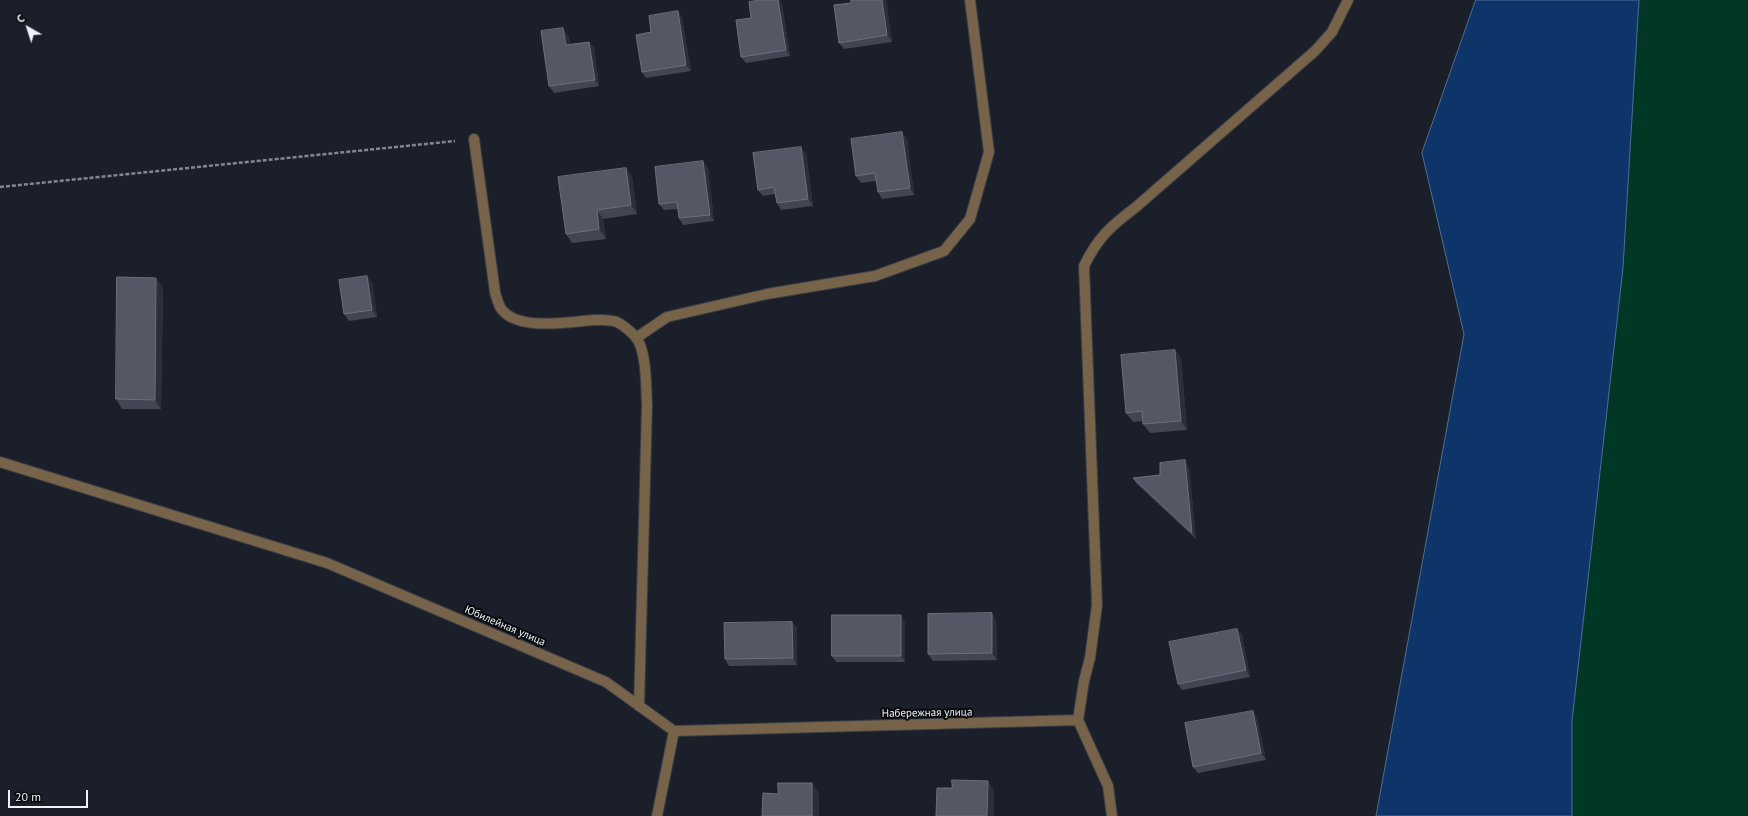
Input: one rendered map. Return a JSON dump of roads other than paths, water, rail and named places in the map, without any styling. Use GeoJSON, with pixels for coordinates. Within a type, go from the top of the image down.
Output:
{"type":"FeatureCollection","features":[{"type":"Feature","properties":{"kind":"street"},"geometry":{"type":"LineString","coordinates":[[636,338],[667,317],[768,294],[875,276],[944,251],[970,219],[989,152],[970,0]]}},
{"type":"Feature","properties":{"kind":"street"},"geometry":{"type":"LineString","coordinates":[[1112,816],[1108,786],[1078,720],[1084,681],[1090,658],[1096,605],[1084,266],[1093,247],[1112,225],[1136,207],[1315,51],[1332,32],[1348,0]]}},
{"type":"Feature","properties":{"kind":"street"},"geometry":{"type":"LineString","coordinates":[[474,139],[495,292],[500,308],[510,317],[523,322],[536,324],[602,320],[616,321],[636,338],[642,355],[646,375],[647,406],[639,706]]}},
{"type":"Feature","properties":{"kind":"street","name":"Юбилейная улица"},"geometry":{"type":"LineString","coordinates":[[0,462],[327,563],[606,682],[674,731]]}},
{"type":"Feature","properties":{"kind":"street","name":"Набережная улица"},"geometry":{"type":"LineString","coordinates":[[674,731],[1078,720]]}},
{"type":"Feature","properties":{"kind":"street"},"geometry":{"type":"LineString","coordinates":[[657,816],[674,731]]}},
{"type":"Feature","properties":{"kind":"water"},"geometry":{"type":"Polygon","coordinates":[[[1476,0],[1639,0],[1623,268],[1572,721],[1572,816],[1376,816],[1464,334],[1422,153],[1476,0]]]}}]}
